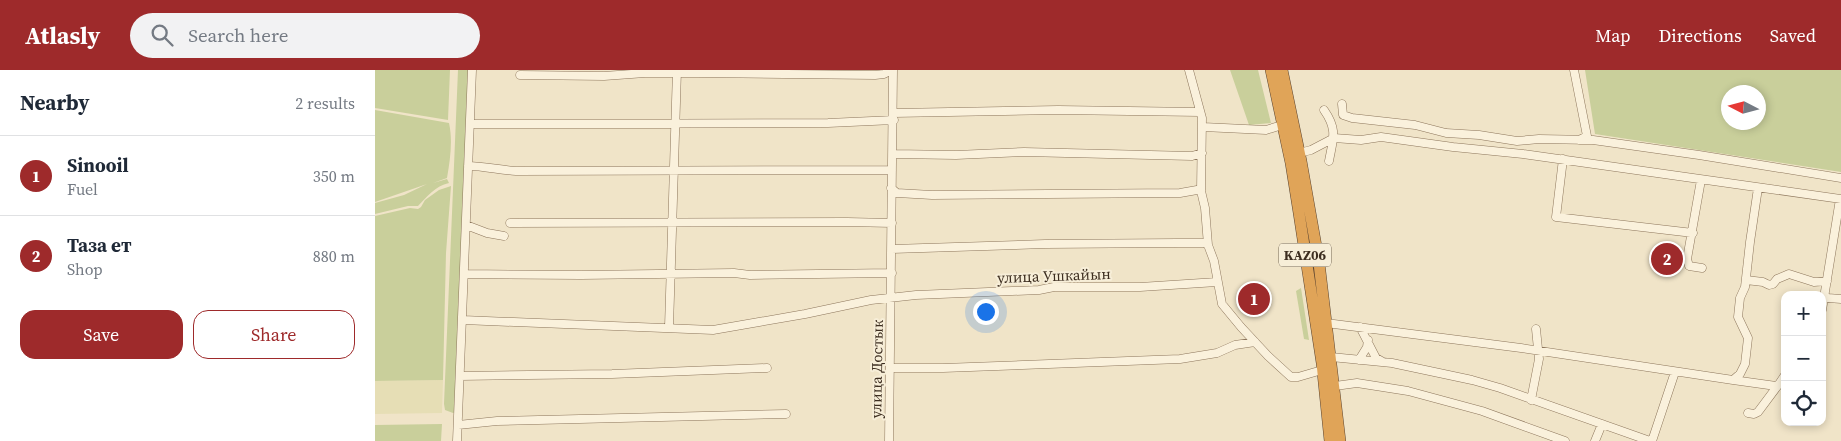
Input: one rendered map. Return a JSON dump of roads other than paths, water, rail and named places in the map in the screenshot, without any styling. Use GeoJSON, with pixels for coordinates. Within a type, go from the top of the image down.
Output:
{"type":"FeatureCollection","features":[{"type":"Feature","properties":{"kind":"highway","name":"KАZ06"},"geometry":{"type":"LineString","coordinates":[[1271,70],[1327,363],[1335,386],[1340,441]]}},
{"type":"Feature","properties":{"kind":"highway","name":"KАZ06"},"geometry":{"type":"LineString","coordinates":[[1282,70],[1319,263],[1326,323],[1330,441]]}},
{"type":"Feature","properties":{"kind":"street"},"geometry":{"type":"LineString","coordinates":[[457,441],[471,70]]}},
{"type":"Feature","properties":{"kind":"street"},"geometry":{"type":"LineString","coordinates":[[520,75],[604,76],[677,72],[875,75],[893,70]]}},
{"type":"Feature","properties":{"kind":"street","name":"улица Достык"},"geometry":{"type":"LineString","coordinates":[[889,441],[893,70]]}},
{"type":"Feature","properties":{"kind":"street"},"geometry":{"type":"LineString","coordinates":[[1189,70],[1203,127],[1201,191],[1205,208],[1208,244],[1214,261],[1222,304],[1255,342],[1291,377],[1298,377],[1327,363],[1359,360],[1383,362],[1472,380],[1651,441],[1675,372]]}},
{"type":"Feature","properties":{"kind":"street"},"geometry":{"type":"LineString","coordinates":[[1574,70],[1587,136],[1577,141]]}},
{"type":"Feature","properties":{"kind":"street"},"geometry":{"type":"LineString","coordinates":[[669,327],[677,72]]}},
{"type":"Feature","properties":{"kind":"street"},"geometry":{"type":"LineString","coordinates":[[1342,104],[1343,116],[1415,125],[1446,133],[1479,135],[1517,141],[1539,139],[1593,140],[1699,154],[1841,178]]}},
{"type":"Feature","properties":{"kind":"street"},"geometry":{"type":"LineString","coordinates":[[470,124],[828,123],[894,116],[1058,110],[1200,112]]}},
{"type":"Feature","properties":{"kind":"street"},"geometry":{"type":"LineString","coordinates":[[1324,110],[1330,118],[1335,138],[1329,161]]}},
{"type":"Feature","properties":{"kind":"street"},"geometry":{"type":"LineString","coordinates":[[1203,127],[1266,130],[1282,125]]}},
{"type":"Feature","properties":{"kind":"street"},"geometry":{"type":"LineString","coordinates":[[1299,153],[1311,150],[1335,138],[1361,140],[1371,137],[1453,148],[1563,159],[1840,199],[1826,291]]}},
{"type":"Feature","properties":{"kind":"street"},"geometry":{"type":"LineString","coordinates":[[1523,154],[1539,139]]}},
{"type":"Feature","properties":{"kind":"street"},"geometry":{"type":"LineString","coordinates":[[893,154],[956,155],[1024,152],[1192,156],[1202,153]]}},
{"type":"Feature","properties":{"kind":"street"},"geometry":{"type":"LineString","coordinates":[[1563,159],[1556,216],[1693,233]]}},
{"type":"Feature","properties":{"kind":"street"},"geometry":{"type":"LineString","coordinates":[[468,166],[483,166],[515,171],[892,170]]}},
{"type":"Feature","properties":{"kind":"street"},"geometry":{"type":"LineString","coordinates":[[1701,180],[1687,263],[1689,266],[1702,268]]}},
{"type":"Feature","properties":{"kind":"street"},"geometry":{"type":"LineString","coordinates":[[891,188],[897,194],[932,195],[1201,191]]}},
{"type":"Feature","properties":{"kind":"street"},"geometry":{"type":"LineString","coordinates":[[1733,380],[1740,374],[1745,364],[1749,338],[1738,317],[1740,298],[1745,290],[1758,188]]}},
{"type":"Feature","properties":{"kind":"street"},"geometry":{"type":"LineString","coordinates":[[510,222],[892,223]]}},
{"type":"Feature","properties":{"kind":"street"},"geometry":{"type":"LineString","coordinates":[[466,225],[504,236]]}},
{"type":"Feature","properties":{"kind":"street"},"geometry":{"type":"LineString","coordinates":[[892,249],[1045,244],[1208,244]]}},
{"type":"Feature","properties":{"kind":"street"},"geometry":{"type":"LineString","coordinates":[[464,274],[892,273]]}},
{"type":"Feature","properties":{"kind":"street"},"geometry":{"type":"LineString","coordinates":[[1746,280],[1763,282],[1769,285],[1789,274],[1814,282],[1827,281]]}},
{"type":"Feature","properties":{"kind":"street","name":"улица Ушкайын"},"geometry":{"type":"LineString","coordinates":[[463,320],[713,330],[891,298],[952,293],[1039,290],[1054,287],[1140,287],[1217,282]]}},
{"type":"Feature","properties":{"kind":"street"},"geometry":{"type":"LineString","coordinates":[[1826,296],[1841,299]]}},
{"type":"Feature","properties":{"kind":"street"},"geometry":{"type":"LineString","coordinates":[[1326,323],[1537,350],[1745,382],[1776,386],[1779,384]]}},
{"type":"Feature","properties":{"kind":"street"},"geometry":{"type":"LineString","coordinates":[[1360,327],[1376,358],[1383,362]]}},
{"type":"Feature","properties":{"kind":"street"},"geometry":{"type":"LineString","coordinates":[[1531,400],[1539,359],[1536,329]]}},
{"type":"Feature","properties":{"kind":"street"},"geometry":{"type":"LineString","coordinates":[[1359,360],[1367,347],[1368,340]]}},
{"type":"Feature","properties":{"kind":"street"},"geometry":{"type":"LineString","coordinates":[[890,368],[943,368],[1180,359],[1217,353],[1235,345],[1255,342]]}},
{"type":"Feature","properties":{"kind":"street"},"geometry":{"type":"LineString","coordinates":[[460,376],[612,374],[767,368]]}},
{"type":"Feature","properties":{"kind":"street"},"geometry":{"type":"LineString","coordinates":[[1743,368],[1745,382]]}},
{"type":"Feature","properties":{"kind":"street"},"geometry":{"type":"LineString","coordinates":[[1748,413],[1754,414],[1758,412],[1781,381]]}},
{"type":"Feature","properties":{"kind":"street"},"geometry":{"type":"LineString","coordinates":[[1335,386],[1357,383],[1408,391],[1482,411],[1565,441]]}},
{"type":"Feature","properties":{"kind":"street"},"geometry":{"type":"LineString","coordinates":[[458,425],[497,422],[786,414]]}},
{"type":"Feature","properties":{"kind":"street"},"geometry":{"type":"LineString","coordinates":[[1596,438],[1602,424]]}},
{"type":"Feature","properties":{"kind":"street"},"geometry":{"type":"LineString","coordinates":[[1596,438],[1600,432],[1612,428]]}},
{"type":"Feature","properties":{"kind":"place","name":"Таза ет"},"geometry":{"type":"Point","coordinates":[1667,259]}},
{"type":"Feature","properties":{"kind":"place","name":"Sinooil"},"geometry":{"type":"Point","coordinates":[1254,299]}}]}
